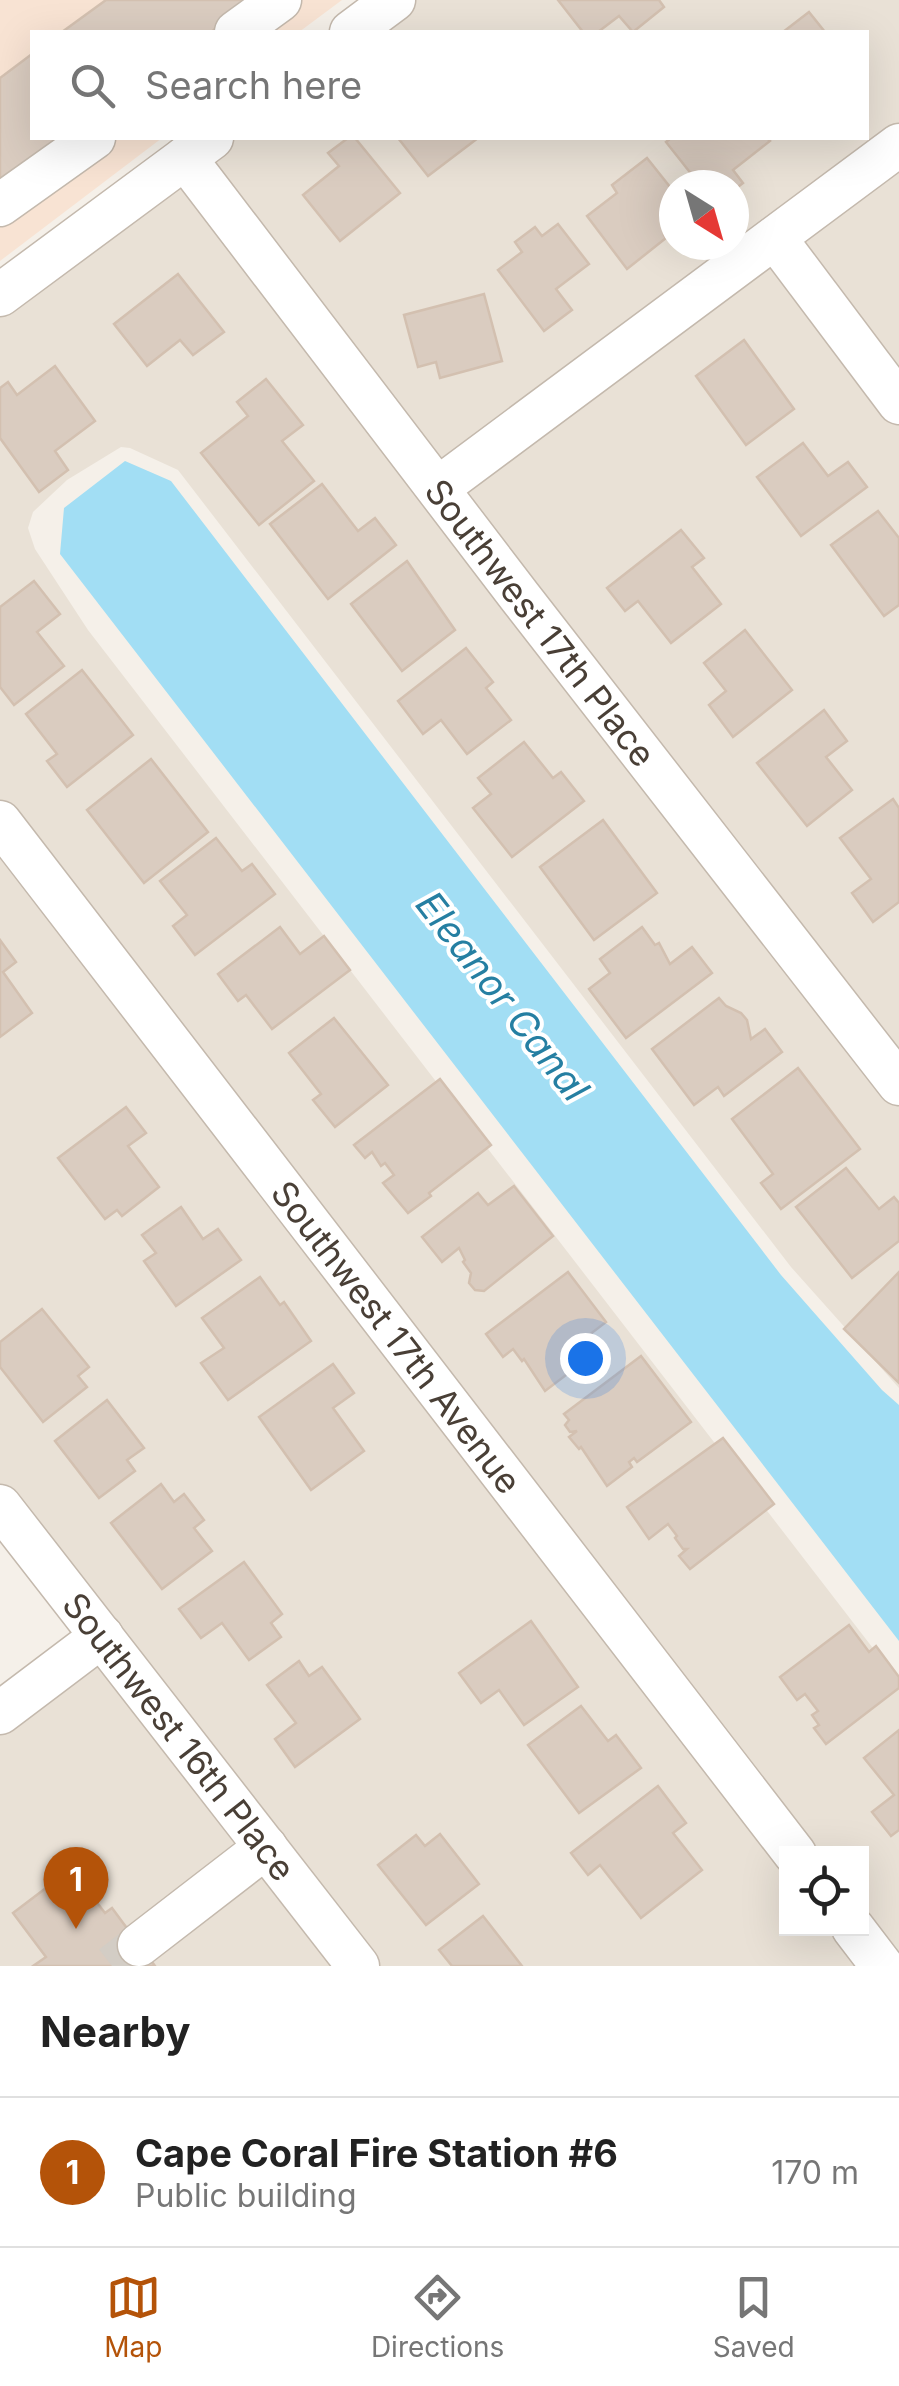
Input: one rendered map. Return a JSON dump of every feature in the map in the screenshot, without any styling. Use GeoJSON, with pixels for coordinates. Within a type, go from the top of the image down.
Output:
{"type":"FeatureCollection","features":[{"type":"Feature","properties":{"kind":"street"},"geometry":{"type":"LineString","coordinates":[[239,30],[280,0]]}},
{"type":"Feature","properties":{"kind":"street"},"geometry":{"type":"LineString","coordinates":[[0,205],[91,140]]}},
{"type":"Feature","properties":{"kind":"street"},"geometry":{"type":"LineString","coordinates":[[107,140],[143,188]]}},
{"type":"Feature","properties":{"kind":"street"},"geometry":{"type":"LineString","coordinates":[[438,488],[899,145]]}},
{"type":"Feature","properties":{"kind":"street"},"geometry":{"type":"LineString","coordinates":[[0,294],[198,148]]}},
{"type":"Feature","properties":{"kind":"street","name":"Southwest 17th Place"},"geometry":{"type":"LineString","coordinates":[[198,148],[438,488],[899,1084]]}},
{"type":"Feature","properties":{"kind":"street"},"geometry":{"type":"LineString","coordinates":[[775,238],[899,402]]}},
{"type":"Feature","properties":{"kind":"street","name":"Southwest 17th Avenue"},"geometry":{"type":"LineString","coordinates":[[0,822],[789,1846]]}},
{"type":"Feature","properties":{"kind":"street","name":"Southwest 16th Place"},"geometry":{"type":"LineString","coordinates":[[0,1506],[358,1966]]}},
{"type":"Feature","properties":{"kind":"street"},"geometry":{"type":"LineString","coordinates":[[0,1714],[102,1636]]}},
{"type":"Feature","properties":{"kind":"street"},"geometry":{"type":"LineString","coordinates":[[139,1945],[266,1847]]}},
{"type":"Feature","properties":{"kind":"street"},"geometry":{"type":"LineString","coordinates":[[859,1936],[882,1966]]}},
{"type":"Feature","properties":{"kind":"shaded area"},"geometry":{"type":"Polygon","coordinates":[[[0,0],[342,0],[302,30],[30,30],[30,140],[159,140],[0,261],[0,0]]]}},
{"type":"Feature","properties":{"kind":"shaded area"},"geometry":{"type":"Polygon","coordinates":[[[405,0],[899,0],[899,1388],[791,1267],[178,470],[121,447],[67,480],[33,512],[28,528],[35,549],[88,630],[899,1682],[899,1966],[0,1966],[0,1728],[124,1644],[0,1487],[0,295],[212,140],[869,140],[869,30],[364,30],[405,0]]]}},
{"type":"Feature","properties":{"kind":"water","name":"Eleanor Canal"},"geometry":{"type":"Polygon","coordinates":[[[125,461],[171,481],[781,1275],[899,1405],[899,1641],[60,554],[64,508],[125,461]]]}},
{"type":"Feature","properties":{"kind":"building"},"geometry":{"type":"Polygon","coordinates":[[[106,0],[254,0],[214,30],[65,30],[106,0]]]}},
{"type":"Feature","properties":{"kind":"building"},"geometry":{"type":"Polygon","coordinates":[[[558,0],[659,0],[664,7],[635,30],[619,16],[601,30],[581,30],[558,0]]]}},
{"type":"Feature","properties":{"kind":"building"},"geometry":{"type":"Polygon","coordinates":[[[809,12],[823,30],[786,30],[809,12]]]}},
{"type":"Feature","properties":{"kind":"building"},"geometry":{"type":"Polygon","coordinates":[[[30,56],[30,140],[66,140],[0,189],[0,78],[30,56]]]}},
{"type":"Feature","properties":{"kind":"building"},"geometry":{"type":"Polygon","coordinates":[[[345,140],[357,140],[400,193],[340,241],[303,195],[339,166],[328,153],[345,140]]]}},
{"type":"Feature","properties":{"kind":"building"},"geometry":{"type":"Polygon","coordinates":[[[400,140],[475,140],[428,176],[400,140]]]}},
{"type":"Feature","properties":{"kind":"building"},"geometry":{"type":"Polygon","coordinates":[[[668,140],[770,141],[733,170],[688,170],[666,142],[668,140]]]}},
{"type":"Feature","properties":{"kind":"building"},"geometry":{"type":"Polygon","coordinates":[[[647,158],[659,173],[659,244],[627,269],[587,216],[617,193],[612,185],[647,158]]]}},
{"type":"Feature","properties":{"kind":"building"},"geometry":{"type":"Polygon","coordinates":[[[558,224],[589,264],[556,289],[572,310],[544,331],[498,270],[522,252],[515,242],[535,227],[542,236],[558,224]]]}},
{"type":"Feature","properties":{"kind":"building"},"geometry":{"type":"Polygon","coordinates":[[[178,274],[224,332],[193,355],[180,340],[147,366],[114,324],[178,274]]]}},
{"type":"Feature","properties":{"kind":"building"},"geometry":{"type":"Polygon","coordinates":[[[484,294],[502,361],[440,378],[436,362],[418,367],[404,315],[484,294]]]}},
{"type":"Feature","properties":{"kind":"building"},"geometry":{"type":"Polygon","coordinates":[[[744,340],[794,409],[746,445],[696,376],[744,340]]]}},
{"type":"Feature","properties":{"kind":"building"},"geometry":{"type":"Polygon","coordinates":[[[55,366],[95,421],[55,451],[68,470],[39,492],[0,438],[0,388],[8,382],[17,395],[55,366]]]}},
{"type":"Feature","properties":{"kind":"building"},"geometry":{"type":"Polygon","coordinates":[[[266,379],[303,425],[282,441],[314,481],[259,525],[201,453],[248,416],[237,402],[266,379]]]}},
{"type":"Feature","properties":{"kind":"building"},"geometry":{"type":"Polygon","coordinates":[[[803,443],[828,476],[848,462],[867,487],[801,536],[757,477],[803,443]]]}},
{"type":"Feature","properties":{"kind":"building"},"geometry":{"type":"Polygon","coordinates":[[[322,484],[358,531],[375,518],[396,545],[328,599],[270,524],[322,484]]]}},
{"type":"Feature","properties":{"kind":"building"},"geometry":{"type":"Polygon","coordinates":[[[878,511],[899,538],[899,605],[884,616],[831,545],[878,511]]]}},
{"type":"Feature","properties":{"kind":"building"},"geometry":{"type":"Polygon","coordinates":[[[681,530],[704,558],[692,567],[721,604],[671,643],[638,601],[625,611],[607,588],[681,530]]]}},
{"type":"Feature","properties":{"kind":"building"},"geometry":{"type":"Polygon","coordinates":[[[407,561],[455,630],[402,671],[351,604],[407,561]]]}},
{"type":"Feature","properties":{"kind":"building"},"geometry":{"type":"Polygon","coordinates":[[[34,581],[60,614],[37,632],[64,666],[14,705],[0,687],[0,607],[34,581]]]}},
{"type":"Feature","properties":{"kind":"building"},"geometry":{"type":"Polygon","coordinates":[[[745,630],[792,690],[733,737],[709,705],[726,691],[704,663],[745,630]]]}},
{"type":"Feature","properties":{"kind":"building"},"geometry":{"type":"Polygon","coordinates":[[[466,648],[493,682],[486,688],[511,720],[467,754],[441,720],[423,734],[398,701],[466,648]]]}},
{"type":"Feature","properties":{"kind":"building"},"geometry":{"type":"Polygon","coordinates":[[[82,670],[133,735],[67,787],[47,761],[57,754],[26,714],[82,670]]]}},
{"type":"Feature","properties":{"kind":"building"},"geometry":{"type":"Polygon","coordinates":[[[824,710],[847,741],[826,757],[852,790],[807,826],[757,763],[824,710]]]}},
{"type":"Feature","properties":{"kind":"building"},"geometry":{"type":"Polygon","coordinates":[[[524,742],[553,778],[561,772],[584,801],[512,857],[473,808],[491,794],[478,778],[524,742]]]}},
{"type":"Feature","properties":{"kind":"building"},"geometry":{"type":"Polygon","coordinates":[[[151,759],[208,832],[144,883],[87,810],[151,759]]]}},
{"type":"Feature","properties":{"kind":"building"},"geometry":{"type":"Polygon","coordinates":[[[893,799],[899,808],[899,902],[873,922],[852,893],[871,879],[840,838],[893,799]]]}},
{"type":"Feature","properties":{"kind":"building"},"geometry":{"type":"Polygon","coordinates":[[[603,820],[657,893],[594,940],[540,867],[603,820]]]}},
{"type":"Feature","properties":{"kind":"building"},"geometry":{"type":"Polygon","coordinates":[[[216,838],[242,871],[252,864],[275,894],[195,955],[173,926],[187,915],[160,881],[216,838]]]}},
{"type":"Feature","properties":{"kind":"building"},"geometry":{"type":"Polygon","coordinates":[[[280,927],[300,954],[324,936],[350,970],[272,1029],[246,995],[238,1001],[218,974],[280,927]]]}},
{"type":"Feature","properties":{"kind":"building"},"geometry":{"type":"Polygon","coordinates":[[[642,927],[655,945],[659,943],[670,964],[692,947],[712,973],[626,1038],[589,989],[610,973],[600,959],[642,927]]]}},
{"type":"Feature","properties":{"kind":"building"},"geometry":{"type":"Polygon","coordinates":[[[0,940],[16,962],[3,972],[32,1013],[0,1037],[0,940]]]}},
{"type":"Feature","properties":{"kind":"building"},"geometry":{"type":"Polygon","coordinates":[[[719,998],[747,1020],[751,1039],[765,1029],[782,1052],[724,1096],[718,1087],[694,1105],[652,1049],[719,998]]]}},
{"type":"Feature","properties":{"kind":"building"},"geometry":{"type":"Polygon","coordinates":[[[334,1018],[388,1085],[335,1127],[313,1100],[321,1094],[289,1053],[334,1018]]]}},
{"type":"Feature","properties":{"kind":"building"},"geometry":{"type":"Polygon","coordinates":[[[798,1068],[860,1149],[781,1209],[761,1183],[773,1174],[732,1119],[798,1068]]]}},
{"type":"Feature","properties":{"kind":"building"},"geometry":{"type":"Polygon","coordinates":[[[440,1079],[491,1145],[408,1213],[383,1183],[394,1175],[385,1163],[381,1166],[372,1152],[365,1158],[354,1145],[440,1079]]]}},
{"type":"Feature","properties":{"kind":"building"},"geometry":{"type":"Polygon","coordinates":[[[126,1107],[146,1133],[128,1146],[159,1187],[122,1216],[117,1210],[105,1219],[58,1158],[126,1107]]]}},
{"type":"Feature","properties":{"kind":"building"},"geometry":{"type":"Polygon","coordinates":[[[846,1168],[879,1209],[894,1197],[899,1203],[899,1241],[852,1278],[796,1207],[846,1168]]]}},
{"type":"Feature","properties":{"kind":"building"},"geometry":{"type":"Polygon","coordinates":[[[514,1186],[553,1236],[484,1291],[475,1290],[469,1283],[471,1273],[459,1248],[442,1262],[422,1237],[478,1193],[488,1205],[514,1186]]]}},
{"type":"Feature","properties":{"kind":"building"},"geometry":{"type":"Polygon","coordinates":[[[181,1207],[203,1239],[218,1229],[241,1260],[176,1306],[144,1261],[156,1253],[142,1235],[181,1207]]]}},
{"type":"Feature","properties":{"kind":"building"},"geometry":{"type":"Polygon","coordinates":[[[568,1272],[606,1322],[585,1338],[595,1353],[545,1391],[524,1359],[513,1349],[503,1357],[486,1334],[568,1272]]]}},
{"type":"Feature","properties":{"kind":"building"},"geometry":{"type":"Polygon","coordinates":[[[899,1272],[899,1383],[844,1329],[899,1272]]]}},
{"type":"Feature","properties":{"kind":"building"},"geometry":{"type":"Polygon","coordinates":[[[260,1277],[280,1305],[284,1302],[311,1341],[228,1400],[201,1363],[224,1348],[202,1318],[260,1277]]]}},
{"type":"Feature","properties":{"kind":"building"},"geometry":{"type":"Polygon","coordinates":[[[42,1309],[89,1367],[78,1376],[87,1387],[43,1422],[0,1367],[0,1342],[42,1309]]]}},
{"type":"Feature","properties":{"kind":"building"},"geometry":{"type":"Polygon","coordinates":[[[641,1356],[691,1422],[637,1462],[634,1458],[629,1462],[632,1467],[607,1486],[581,1447],[569,1437],[577,1431],[570,1432],[564,1414],[641,1356]]]}},
{"type":"Feature","properties":{"kind":"building"},"geometry":{"type":"Polygon","coordinates":[[[333,1364],[354,1393],[333,1408],[364,1451],[311,1490],[259,1417],[333,1364]]]}},
{"type":"Feature","properties":{"kind":"building"},"geometry":{"type":"Polygon","coordinates":[[[107,1400],[144,1448],[127,1460],[135,1471],[99,1498],[55,1441],[107,1400]]]}},
{"type":"Feature","properties":{"kind":"building"},"geometry":{"type":"Polygon","coordinates":[[[723,1438],[774,1504],[690,1569],[679,1556],[687,1549],[683,1549],[668,1524],[649,1539],[627,1507],[723,1438]]]}},
{"type":"Feature","properties":{"kind":"building"},"geometry":{"type":"Polygon","coordinates":[[[161,1484],[174,1502],[184,1494],[204,1520],[194,1528],[212,1551],[162,1589],[111,1523],[161,1484]]]}},
{"type":"Feature","properties":{"kind":"building"},"geometry":{"type":"Polygon","coordinates":[[[244,1562],[282,1614],[271,1623],[281,1637],[249,1660],[222,1623],[201,1638],[179,1609],[244,1562]]]}},
{"type":"Feature","properties":{"kind":"building"},"geometry":{"type":"Polygon","coordinates":[[[531,1621],[578,1687],[524,1725],[499,1690],[481,1703],[459,1673],[531,1621]]]}},
{"type":"Feature","properties":{"kind":"building"},"geometry":{"type":"Polygon","coordinates":[[[849,1625],[869,1652],[876,1646],[899,1677],[899,1688],[826,1744],[814,1728],[819,1725],[812,1715],[818,1711],[805,1694],[797,1700],[780,1677],[849,1625]]]}},
{"type":"Feature","properties":{"kind":"building"},"geometry":{"type":"Polygon","coordinates":[[[299,1661],[309,1676],[322,1667],[360,1719],[295,1767],[275,1739],[296,1723],[267,1685],[299,1661]]]}},
{"type":"Feature","properties":{"kind":"building"},"geometry":{"type":"Polygon","coordinates":[[[581,1706],[608,1741],[616,1735],[641,1768],[579,1813],[528,1745],[581,1706]]]}},
{"type":"Feature","properties":{"kind":"building"},"geometry":{"type":"Polygon","coordinates":[[[899,1730],[899,1830],[891,1836],[872,1812],[894,1795],[864,1758],[899,1730]]]}},
{"type":"Feature","properties":{"kind":"building"},"geometry":{"type":"Polygon","coordinates":[[[658,1786],[686,1823],[673,1833],[702,1870],[641,1918],[600,1865],[588,1875],[571,1853],[658,1786]]]}},
{"type":"Feature","properties":{"kind":"building"},"geometry":{"type":"Polygon","coordinates":[[[440,1834],[479,1884],[426,1925],[378,1865],[416,1835],[425,1846],[440,1834]]]}},
{"type":"Feature","properties":{"kind":"building"},"geometry":{"type":"Polygon","coordinates":[[[71,1869],[105,1913],[112,1908],[155,1966],[33,1966],[46,1957],[13,1913],[71,1869]]]}},
{"type":"Feature","properties":{"kind":"building"},"geometry":{"type":"Polygon","coordinates":[[[483,1916],[522,1966],[452,1966],[439,1950],[483,1916]]]}},
{"type":"Feature","properties":{"kind":"tunnel"},"geometry":{"type":"LineString","coordinates":[[112,1966],[139,1945]]}},
{"type":"Feature","properties":{"kind":"place","name":"Cape Coral Fire Station #6"},"geometry":{"type":"Point","coordinates":[76,1929]}}]}
